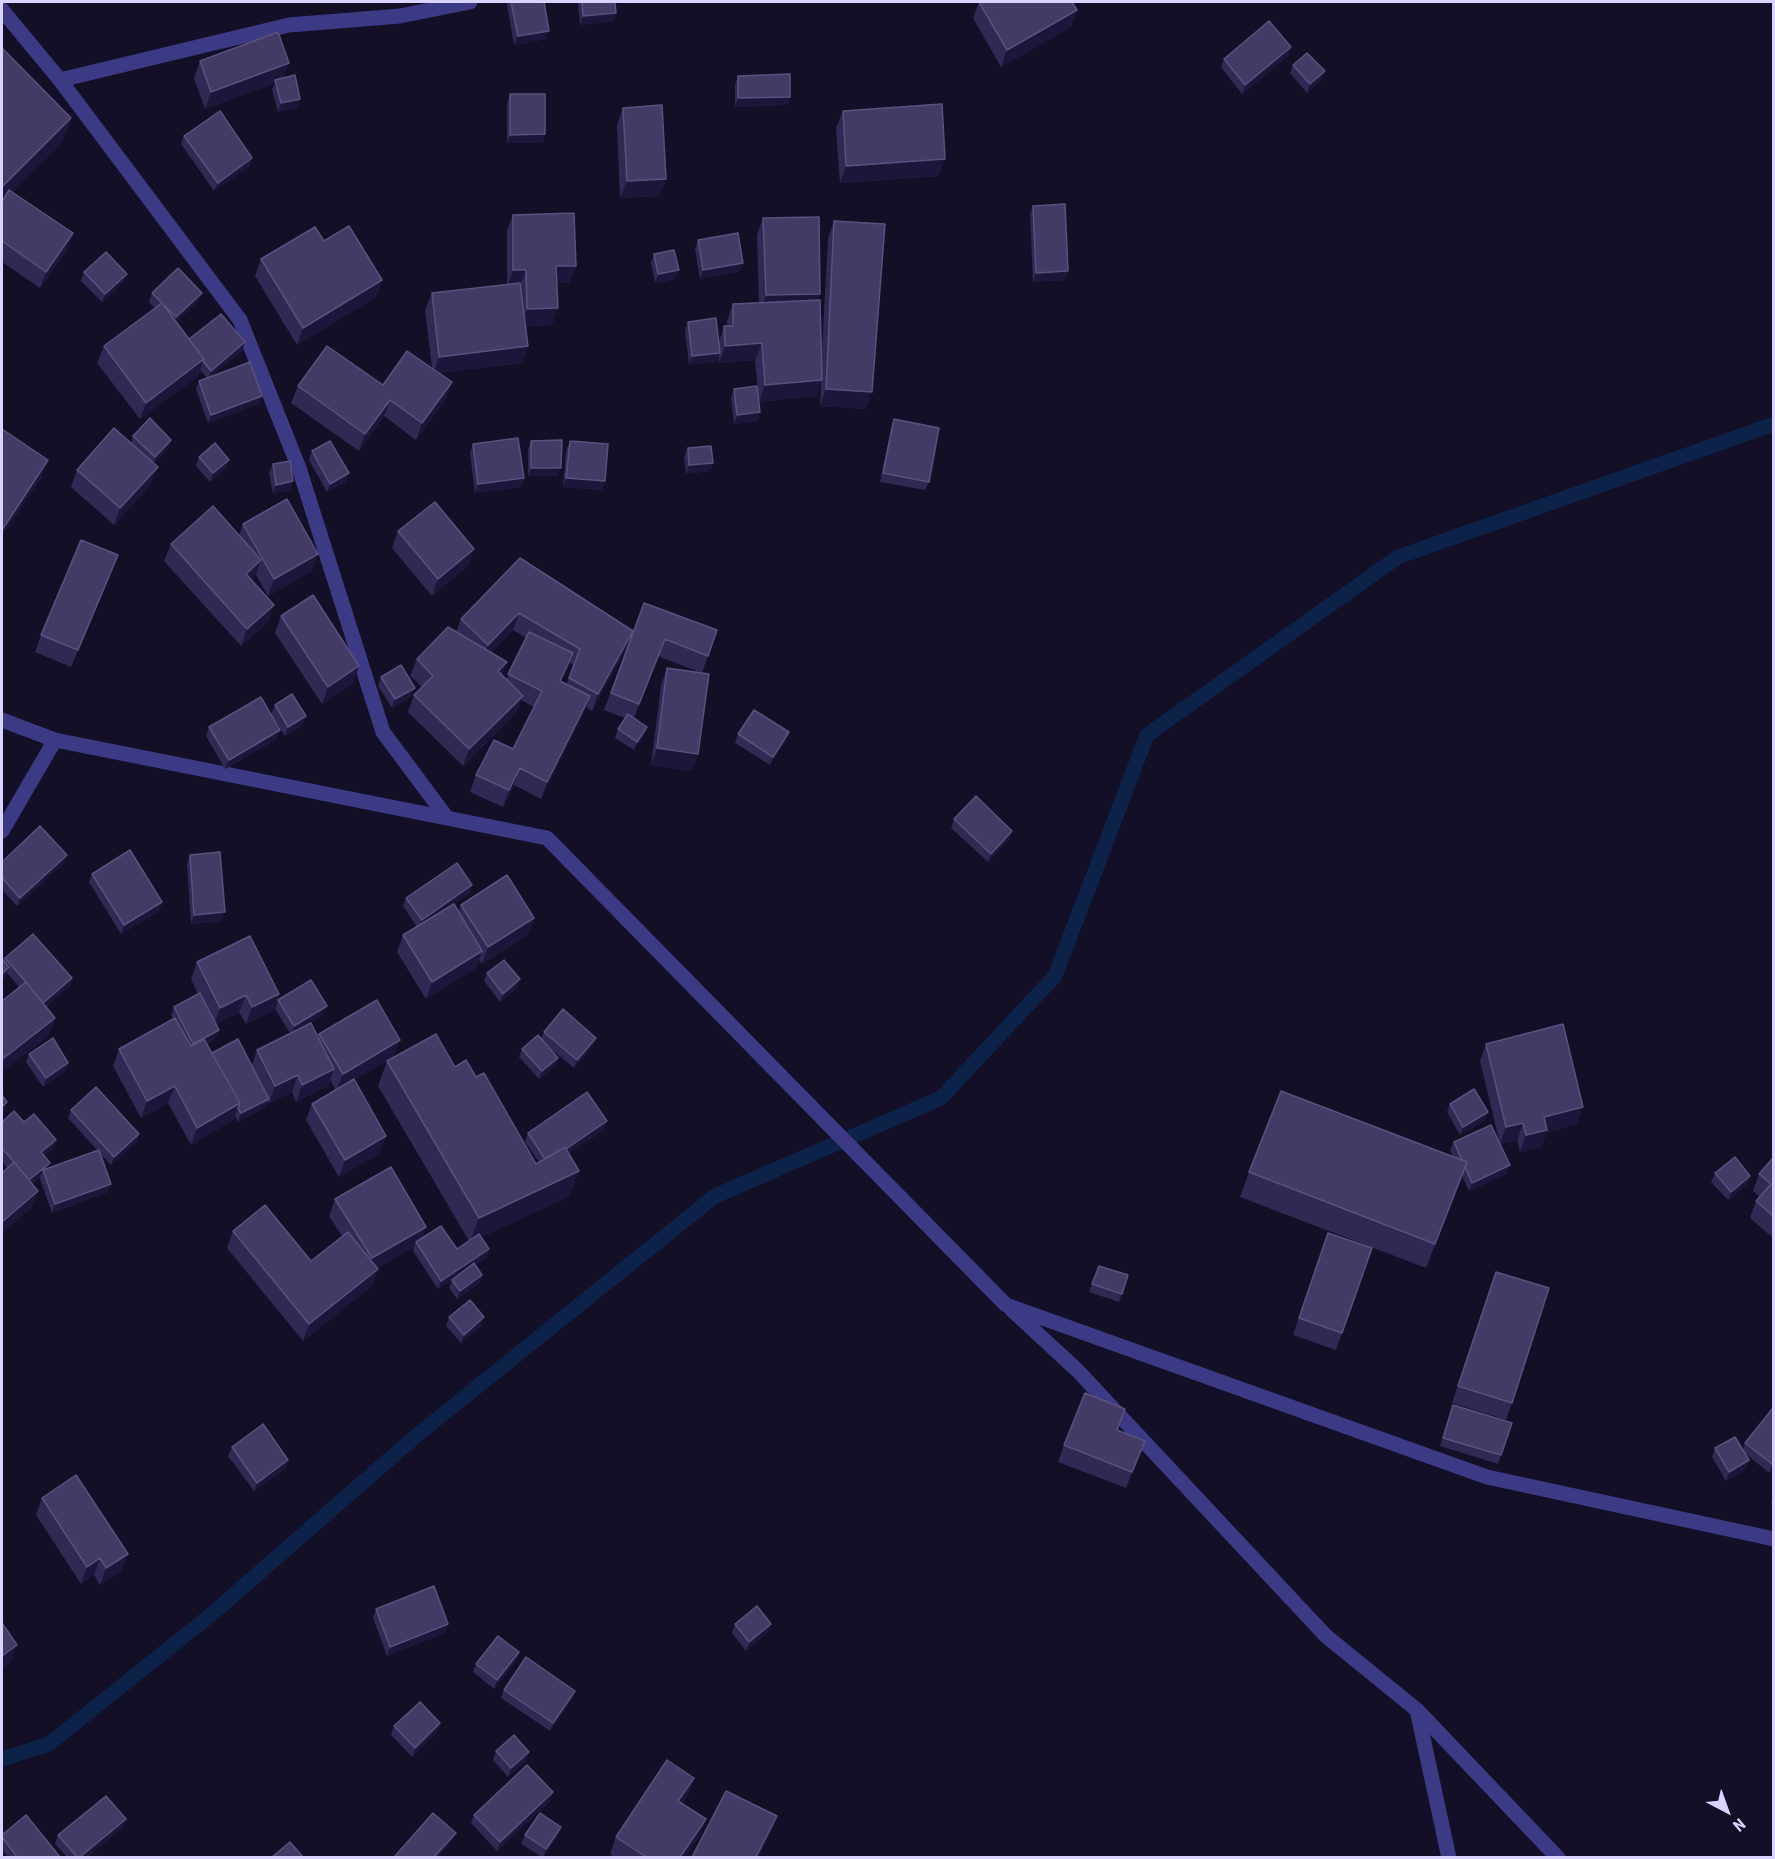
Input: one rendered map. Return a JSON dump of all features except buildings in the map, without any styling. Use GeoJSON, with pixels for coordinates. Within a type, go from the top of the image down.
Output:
{"type":"FeatureCollection","features":[{"type":"Feature","properties":{"kind":"street"},"geometry":{"type":"LineString","coordinates":[[60,80],[289,25],[400,16],[470,2]]}},
{"type":"Feature","properties":{"kind":"street"},"geometry":{"type":"LineString","coordinates":[[2,10],[60,80],[240,320],[299,468],[383,732],[447,818]]}},
{"type":"Feature","properties":{"kind":"street"},"geometry":{"type":"LineString","coordinates":[[2,720],[56,740],[547,838],[1006,1305],[1078,1371],[1326,1636],[1417,1710],[1558,1857]]}},
{"type":"Feature","properties":{"kind":"street"},"geometry":{"type":"LineString","coordinates":[[2,831],[56,740]]}},
{"type":"Feature","properties":{"kind":"street"},"geometry":{"type":"LineString","coordinates":[[1006,1305],[1487,1477],[1773,1539]]}},
{"type":"Feature","properties":{"kind":"street"},"geometry":{"type":"LineString","coordinates":[[1417,1710],[1449,1857]]}},
{"type":"Feature","properties":{"kind":"waterway"},"geometry":{"type":"LineString","coordinates":[[2,1759],[49,1744],[213,1613],[416,1436],[715,1196],[941,1098],[1055,976],[1147,735],[1398,557],[1774,424]]}}]}
